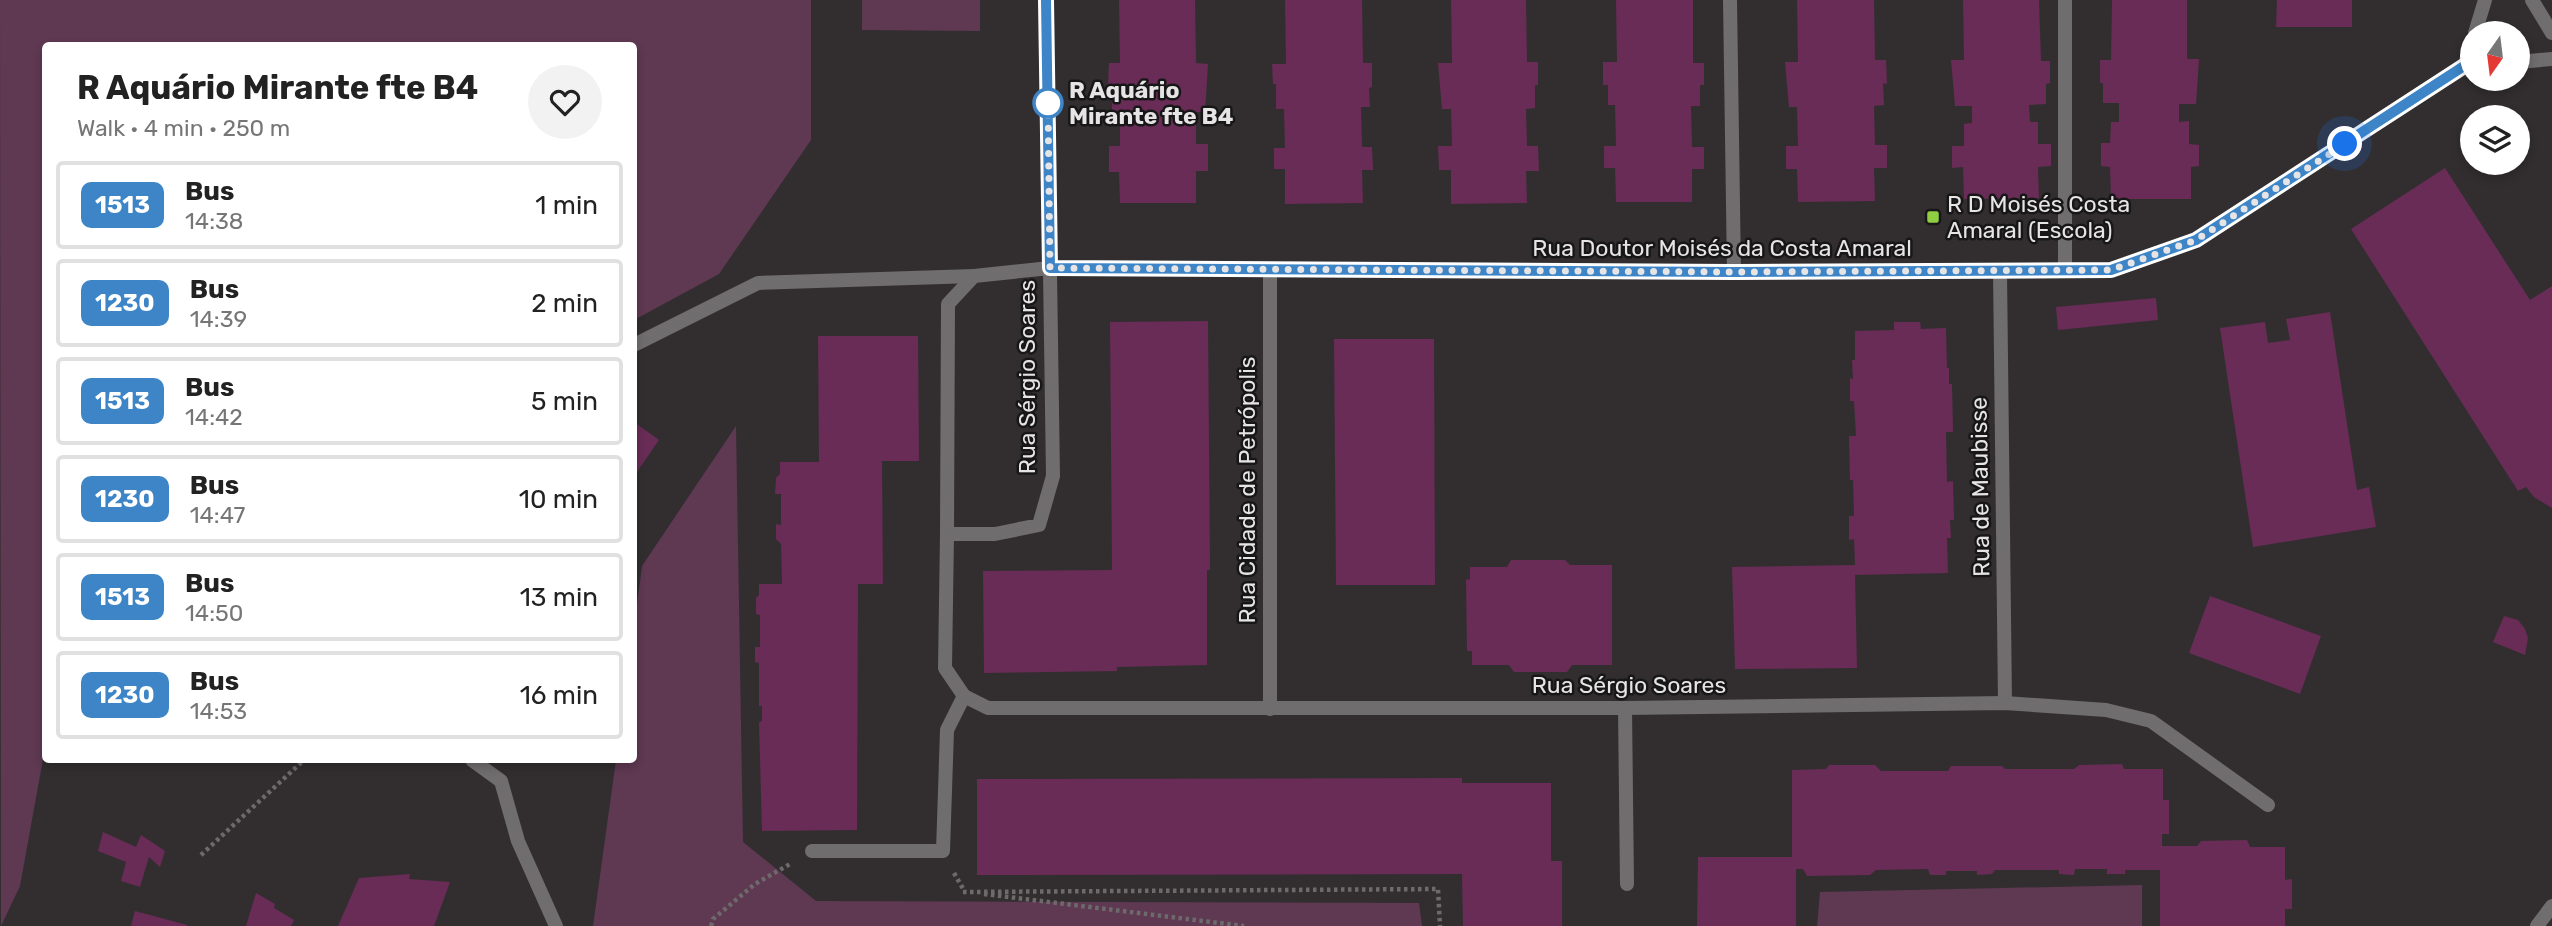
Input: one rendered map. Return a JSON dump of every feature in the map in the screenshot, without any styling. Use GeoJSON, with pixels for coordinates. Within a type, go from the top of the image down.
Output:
{"type":"FeatureCollection","features":[{"type":"Feature","properties":{"kind":"street"},"geometry":{"type":"LineString","coordinates":[[1046,0],[1050,268]]}},
{"type":"Feature","properties":{"kind":"street"},"geometry":{"type":"LineString","coordinates":[[1730,0],[1734,272]]}},
{"type":"Feature","properties":{"kind":"street"},"geometry":{"type":"LineString","coordinates":[[2065,0],[2065,270]]}},
{"type":"Feature","properties":{"kind":"street"},"geometry":{"type":"LineString","coordinates":[[2479,21],[2485,0]]}},
{"type":"Feature","properties":{"kind":"street"},"geometry":{"type":"LineString","coordinates":[[2532,0],[2552,33]]}},
{"type":"Feature","properties":{"kind":"street"},"geometry":{"type":"LineString","coordinates":[[2530,61],[2552,59]]}},
{"type":"Feature","properties":{"kind":"street","name":"Rua Doutor Moisés da Costa Amaral"},"geometry":{"type":"LineString","coordinates":[[1050,268],[1734,272],[2111,270],[2196,240],[2460,71]]}},
{"type":"Feature","properties":{"kind":"street","name":"Rua Sérgio Soares"},"geometry":{"type":"LineString","coordinates":[[637,344],[758,283],[974,276],[1050,268],[1053,476],[1040,524],[995,534],[947,534]]}},
{"type":"Feature","properties":{"kind":"street","name":"Rua Cidade de Petrópolis"},"geometry":{"type":"LineString","coordinates":[[1270,271],[1270,709]]}},
{"type":"Feature","properties":{"kind":"street","name":"Rua de Maubisse"},"geometry":{"type":"LineString","coordinates":[[2000,271],[2005,703]]}},
{"type":"Feature","properties":{"kind":"street"},"geometry":{"type":"LineString","coordinates":[[812,851],[943,851],[947,730],[964,696],[945,668],[948,304],[974,276]]}},
{"type":"Feature","properties":{"kind":"street","name":"Rua Sérgio Soares"},"geometry":{"type":"LineString","coordinates":[[964,696],[988,708],[1625,708],[2005,703],[2106,710],[2151,721],[2268,805]]}},
{"type":"Feature","properties":{"kind":"street"},"geometry":{"type":"LineString","coordinates":[[1625,708],[1627,884]]}},
{"type":"Feature","properties":{"kind":"street"},"geometry":{"type":"LineString","coordinates":[[476,763],[501,781],[518,841],[556,926]]}},
{"type":"Feature","properties":{"kind":"street"},"geometry":{"type":"LineString","coordinates":[[2537,926],[2552,906]]}},
{"type":"Feature","properties":{"kind":"path"},"geometry":{"type":"LineString","coordinates":[[201,855],[301,763]]}},
{"type":"Feature","properties":{"kind":"path"},"geometry":{"type":"LineString","coordinates":[[711,926],[713,919],[755,884],[812,851]]}},
{"type":"Feature","properties":{"kind":"path"},"geometry":{"type":"LineString","coordinates":[[943,851],[963,892]]}},
{"type":"Feature","properties":{"kind":"path"},"geometry":{"type":"LineString","coordinates":[[963,892],[1438,889],[1440,926]]}},
{"type":"Feature","properties":{"kind":"path"},"geometry":{"type":"LineString","coordinates":[[963,892],[1244,926]]}},
{"type":"Feature","properties":{"kind":"shaded area"},"geometry":{"type":"Polygon","coordinates":[[[0,0],[811,0],[811,140],[719,274],[637,318],[637,42],[42,42],[42,763],[20,886],[1,926],[0,0]]]}},
{"type":"Feature","properties":{"kind":"shaded area"},"geometry":{"type":"Polygon","coordinates":[[[862,0],[980,0],[980,31],[862,30],[862,0]]]}},
{"type":"Feature","properties":{"kind":"shaded area"},"geometry":{"type":"Polygon","coordinates":[[[736,426],[743,842],[816,901],[1419,903],[1422,926],[593,926],[616,763],[637,763],[637,605],[642,566],[736,426]]]}},
{"type":"Feature","properties":{"kind":"shaded area"},"geometry":{"type":"Polygon","coordinates":[[[2142,885],[2142,926],[1817,926],[1820,892],[2142,885]]]}},
{"type":"Feature","properties":{"kind":"building"},"geometry":{"type":"Polygon","coordinates":[[[1119,0],[1195,0],[1196,63],[1208,64],[1205,112],[1196,112],[1196,144],[1208,144],[1208,171],[1196,171],[1196,203],[1120,203],[1119,172],[1109,172],[1109,146],[1120,146],[1120,111],[1112,112],[1112,86],[1108,86],[1109,63],[1120,63],[1119,0]]]}},
{"type":"Feature","properties":{"kind":"building"},"geometry":{"type":"Polygon","coordinates":[[[1285,0],[1362,0],[1363,63],[1372,63],[1372,87],[1369,88],[1370,107],[1361,107],[1362,147],[1372,147],[1373,170],[1362,170],[1363,203],[1285,204],[1285,169],[1274,169],[1274,148],[1285,148],[1284,109],[1276,109],[1276,84],[1273,84],[1272,64],[1286,64],[1285,0]]]}},
{"type":"Feature","properties":{"kind":"building"},"geometry":{"type":"Polygon","coordinates":[[[1451,0],[1526,0],[1527,62],[1538,62],[1535,108],[1526,109],[1527,146],[1538,146],[1539,171],[1526,171],[1527,203],[1451,204],[1451,170],[1439,170],[1438,146],[1452,146],[1451,109],[1442,109],[1438,63],[1452,63],[1451,0]]]}},
{"type":"Feature","properties":{"kind":"building"},"geometry":{"type":"Polygon","coordinates":[[[1616,0],[1693,0],[1693,63],[1704,63],[1704,85],[1700,85],[1700,106],[1691,106],[1692,147],[1704,147],[1704,169],[1692,169],[1692,202],[1616,202],[1615,168],[1604,168],[1604,146],[1616,146],[1615,105],[1608,105],[1608,85],[1603,85],[1603,62],[1617,62],[1616,0]]]}},
{"type":"Feature","properties":{"kind":"building"},"geometry":{"type":"Polygon","coordinates":[[[1797,0],[1874,0],[1875,60],[1886,60],[1887,84],[1883,83],[1884,105],[1874,106],[1875,145],[1887,145],[1887,168],[1874,168],[1875,201],[1798,202],[1797,169],[1786,169],[1786,146],[1798,146],[1797,107],[1789,107],[1785,62],[1798,62],[1797,0]]]}},
{"type":"Feature","properties":{"kind":"building"},"geometry":{"type":"Polygon","coordinates":[[[1963,0],[2039,0],[2041,61],[2050,61],[2050,83],[2046,84],[2046,104],[2029,105],[2030,122],[2038,122],[2038,144],[2051,144],[2051,166],[2038,167],[2039,198],[1964,199],[1963,167],[1952,168],[1952,146],[1964,146],[1964,124],[1972,123],[1972,106],[1955,106],[1951,60],[1964,60],[1963,0]]]}},
{"type":"Feature","properties":{"kind":"building"},"geometry":{"type":"Polygon","coordinates":[[[2112,0],[2187,0],[2187,59],[2199,59],[2196,104],[2179,104],[2179,122],[2189,121],[2189,144],[2199,145],[2199,166],[2191,167],[2191,199],[2111,199],[2110,167],[2101,166],[2101,143],[2110,143],[2111,122],[2119,122],[2119,103],[2103,103],[2100,60],[2111,60],[2112,0]]]}},
{"type":"Feature","properties":{"kind":"building"},"geometry":{"type":"Polygon","coordinates":[[[2277,0],[2352,0],[2352,27],[2276,27],[2277,0]]]}},
{"type":"Feature","properties":{"kind":"building"},"geometry":{"type":"Polygon","coordinates":[[[2445,168],[2530,300],[2552,286],[2552,508],[2534,497],[2526,487],[2518,491],[2351,229],[2445,168]]]}},
{"type":"Feature","properties":{"kind":"building"},"geometry":{"type":"Polygon","coordinates":[[[2156,298],[2158,320],[2058,330],[2056,307],[2156,298]]]}},
{"type":"Feature","properties":{"kind":"building"},"geometry":{"type":"Polygon","coordinates":[[[2330,312],[2357,490],[2369,487],[2376,527],[2253,547],[2220,328],[2265,322],[2268,343],[2290,340],[2286,319],[2330,312]]]}},
{"type":"Feature","properties":{"kind":"building"},"geometry":{"type":"Polygon","coordinates":[[[1208,321],[1210,570],[1207,570],[1207,665],[1117,667],[1117,671],[984,673],[983,571],[1112,570],[1110,322],[1208,321]]]}},
{"type":"Feature","properties":{"kind":"building"},"geometry":{"type":"Polygon","coordinates":[[[1894,322],[1920,322],[1921,329],[1946,328],[1947,368],[1949,384],[1952,384],[1953,432],[1946,432],[1947,482],[1953,481],[1954,520],[1950,520],[1951,538],[1947,538],[1948,573],[1855,575],[1857,668],[1735,669],[1732,567],[1855,565],[1854,539],[1849,540],[1849,516],[1854,516],[1849,436],[1856,436],[1854,401],[1850,401],[1855,331],[1894,330],[1894,322]]]}},
{"type":"Feature","properties":{"kind":"building"},"geometry":{"type":"Polygon","coordinates":[[[818,336],[918,336],[919,461],[882,461],[883,584],[858,584],[857,830],[762,831],[759,722],[762,721],[762,706],[759,706],[759,663],[755,662],[755,647],[760,647],[760,615],[756,614],[756,598],[759,595],[759,584],[782,584],[781,544],[776,539],[776,524],[781,525],[781,494],[775,494],[780,462],[819,462],[818,336]]]}},
{"type":"Feature","properties":{"kind":"building"},"geometry":{"type":"Polygon","coordinates":[[[1334,339],[1434,339],[1435,585],[1336,585],[1334,339]]]}},
{"type":"Feature","properties":{"kind":"building"},"geometry":{"type":"Polygon","coordinates":[[[637,424],[659,440],[637,472],[637,424]]]}},
{"type":"Feature","properties":{"kind":"building"},"geometry":{"type":"Polygon","coordinates":[[[1511,560],[1565,560],[1570,565],[1612,565],[1612,665],[1572,665],[1567,672],[1514,672],[1509,665],[1472,665],[1472,651],[1467,651],[1466,579],[1470,580],[1470,567],[1507,567],[1511,560]]]}},
{"type":"Feature","properties":{"kind":"building"},"geometry":{"type":"Polygon","coordinates":[[[2210,596],[2321,636],[2300,694],[2189,653],[2210,596]]]}},
{"type":"Feature","properties":{"kind":"building"},"geometry":{"type":"Polygon","coordinates":[[[2504,616],[2518,620],[2525,629],[2528,638],[2525,655],[2493,642],[2504,616]]]}},
{"type":"Feature","properties":{"kind":"building"},"geometry":{"type":"Polygon","coordinates":[[[2122,764],[2124,769],[2163,769],[2163,800],[2169,800],[2169,834],[2162,834],[2162,846],[2197,846],[2201,841],[2247,840],[2250,847],[2285,847],[2285,880],[2292,879],[2292,909],[2285,909],[2285,926],[2160,926],[2160,870],[2125,870],[2125,874],[2107,874],[2107,869],[2075,869],[2074,875],[2059,874],[2059,870],[1995,870],[1992,874],[1977,875],[1977,871],[1946,871],[1946,875],[1930,875],[1928,869],[1876,870],[1870,875],[1807,876],[1803,869],[1796,869],[1796,926],[1697,926],[1698,857],[1792,857],[1792,770],[1826,769],[1829,765],[1875,765],[1881,771],[1948,771],[1951,766],[2074,769],[2079,765],[2122,764]]]}},
{"type":"Feature","properties":{"kind":"building"},"geometry":{"type":"Polygon","coordinates":[[[1462,778],[1462,783],[1551,783],[1551,861],[1562,861],[1562,926],[1463,926],[1462,874],[977,875],[977,779],[1462,778]]]}},
{"type":"Feature","properties":{"kind":"building"},"geometry":{"type":"Polygon","coordinates":[[[103,832],[136,847],[141,835],[165,851],[160,867],[149,857],[140,887],[121,881],[126,862],[98,851],[103,832]]]}},
{"type":"Feature","properties":{"kind":"building"},"geometry":{"type":"Polygon","coordinates":[[[410,874],[409,879],[450,882],[434,926],[338,926],[359,878],[410,874]]]}},
{"type":"Feature","properties":{"kind":"building"},"geometry":{"type":"Polygon","coordinates":[[[256,893],[294,920],[291,926],[246,926],[256,893]]]}},
{"type":"Feature","properties":{"kind":"building"},"geometry":{"type":"Polygon","coordinates":[[[135,911],[187,925],[187,926],[131,926],[135,911]]]}},
{"type":"Feature","properties":{"kind":"bus line","name":"1513"},"geometry":{"type":"LineString","coordinates":[[1046,0],[1050,268],[1734,272],[2111,270],[2196,240],[2460,69]]}},
{"type":"Feature","properties":{"kind":"place","name":"R Aquário Mirante fte B4"},"geometry":{"type":"Point","coordinates":[1048,103]}},
{"type":"Feature","properties":{"kind":"place","name":"R D Moisés Costa Amaral (Escola)"},"geometry":{"type":"Point","coordinates":[1933,217]}},
{"type":"Feature","properties":{"kind":"route"},"geometry":{"type":"LineString","coordinates":[[1048,103],[1050,268],[1734,272],[2111,270],[2196,240],[2345,144]]}}]}
